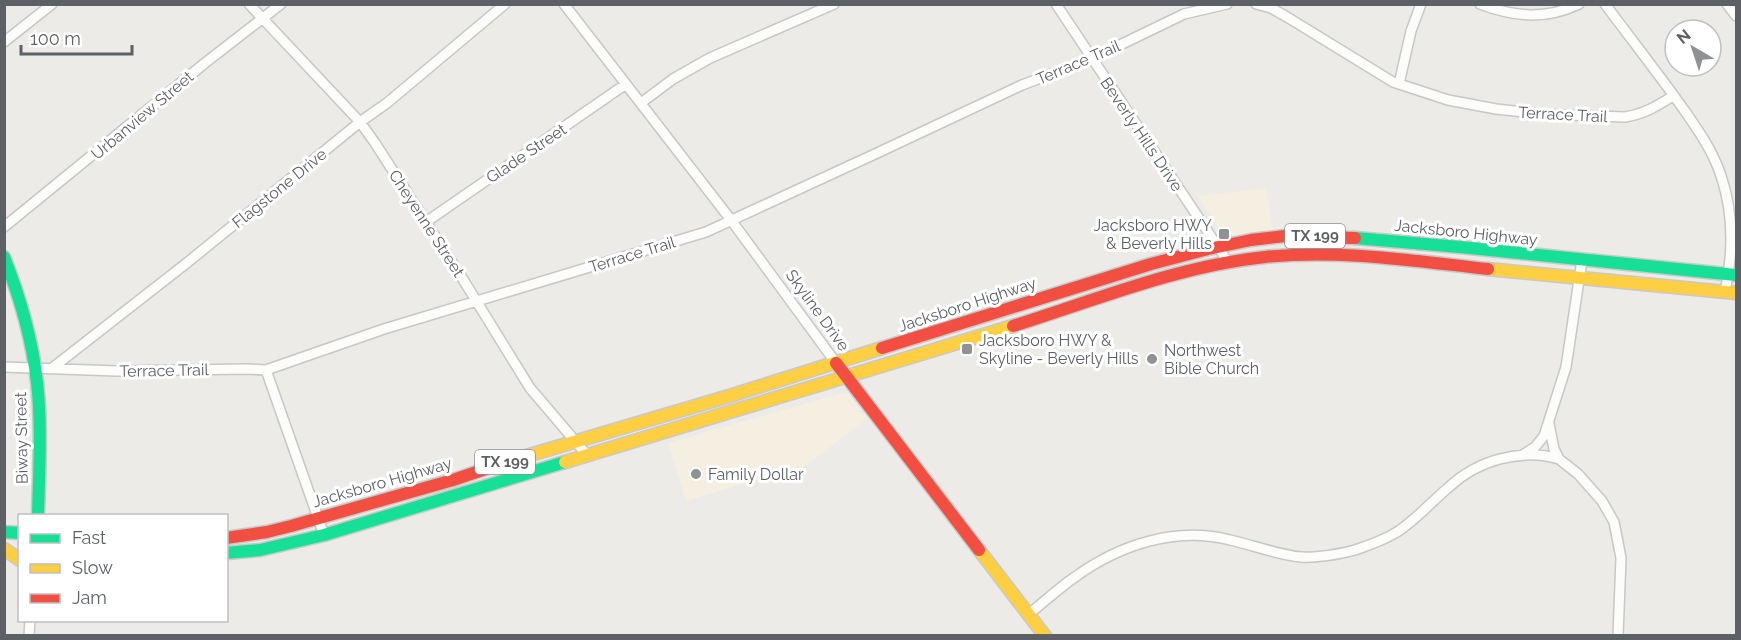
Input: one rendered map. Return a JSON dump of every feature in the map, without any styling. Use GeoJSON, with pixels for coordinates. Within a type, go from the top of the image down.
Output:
{"type":"FeatureCollection","features":[{"type":"Feature","properties":{"kind":"main road","name":"Jacksboro Highway"},"geometry":{"type":"LineString","coordinates":[[228,538],[267,532],[317,512],[467,475],[1218,245],[1267,238],[1327,236],[1456,246],[1733,274]]}},
{"type":"Feature","properties":{"kind":"main road","name":"Jacksboro Highway"},"geometry":{"type":"LineString","coordinates":[[228,553],[260,550],[324,536],[1154,281],[1228,262],[1298,254],[1364,257],[1731,292]]}},
{"type":"Feature","properties":{"kind":"main road","name":"Biway Street"},"geometry":{"type":"LineString","coordinates":[[4,256],[30,335],[37,383],[38,514]]}},
{"type":"Feature","properties":{"kind":"main road"},"geometry":{"type":"LineString","coordinates":[[1037,299],[1041,317]]}},
{"type":"Feature","properties":{"kind":"main road","name":"Skyline Drive"},"geometry":{"type":"LineString","coordinates":[[836,363],[1045,636]]}},
{"type":"Feature","properties":{"kind":"main road"},"geometry":{"type":"LineString","coordinates":[[467,475],[472,490]]}},
{"type":"Feature","properties":{"kind":"main road"},"geometry":{"type":"LineString","coordinates":[[4,548],[18,558]]}},
{"type":"Feature","properties":{"kind":"street"},"geometry":{"type":"LineString","coordinates":[[4,42],[52,4]]}},
{"type":"Feature","properties":{"kind":"street","name":"Cheyenne Street"},"geometry":{"type":"LineString","coordinates":[[249,4],[360,123],[382,153],[530,388],[587,455]]}},
{"type":"Feature","properties":{"kind":"street","name":"Urbanview Street"},"geometry":{"type":"LineString","coordinates":[[4,227],[281,4]]}},
{"type":"Feature","properties":{"kind":"street","name":"Flagstone Drive"},"geometry":{"type":"LineString","coordinates":[[51,369],[387,103],[505,4]]}},
{"type":"Feature","properties":{"kind":"street","name":"Skyline Drive"},"geometry":{"type":"LineString","coordinates":[[564,4],[731,220],[836,363]]}},
{"type":"Feature","properties":{"kind":"street"},"geometry":{"type":"LineString","coordinates":[[641,103],[673,79],[711,58],[834,4]]}},
{"type":"Feature","properties":{"kind":"street","name":"Beverly Hills Drive"},"geometry":{"type":"LineString","coordinates":[[1056,4],[1228,262]]}},
{"type":"Feature","properties":{"kind":"street","name":"Terrace Trail"},"geometry":{"type":"LineString","coordinates":[[4,367],[117,371],[266,370],[384,329],[706,232],[1022,85],[1091,58],[1184,14],[1227,4]]}},
{"type":"Feature","properties":{"kind":"street","name":"Terrace Trail"},"geometry":{"type":"LineString","coordinates":[[1256,4],[1283,9],[1393,82],[1448,100],[1541,114],[1625,117],[1650,111],[1674,96]]}},
{"type":"Feature","properties":{"kind":"street"},"geometry":{"type":"LineString","coordinates":[[1400,84],[1411,31],[1421,4]]}},
{"type":"Feature","properties":{"kind":"street"},"geometry":{"type":"LineString","coordinates":[[1480,4],[1510,14],[1529,16],[1549,15],[1579,4]]}},
{"type":"Feature","properties":{"kind":"street"},"geometry":{"type":"LineString","coordinates":[[1605,4],[1707,144],[1722,179],[1732,228],[1731,292]]}},
{"type":"Feature","properties":{"kind":"street"},"geometry":{"type":"LineString","coordinates":[[1727,4],[1737,16]]}},
{"type":"Feature","properties":{"kind":"street","name":"Glade Street"},"geometry":{"type":"LineString","coordinates":[[426,222],[626,84]]}},
{"type":"Feature","properties":{"kind":"street"},"geometry":{"type":"LineString","coordinates":[[1522,455],[1535,447],[1544,436],[1549,424],[1566,367],[1582,260]]}},
{"type":"Feature","properties":{"kind":"street"},"geometry":{"type":"LineString","coordinates":[[266,370],[324,536]]}},
{"type":"Feature","properties":{"kind":"street"},"geometry":{"type":"LineString","coordinates":[[1549,424],[1559,459]]}},
{"type":"Feature","properties":{"kind":"street"},"geometry":{"type":"LineString","coordinates":[[1029,614],[1075,577],[1101,561],[1135,545],[1168,537],[1205,536],[1227,539],[1302,557],[1353,551],[1397,532],[1467,473],[1494,461],[1522,455],[1559,459],[1578,474],[1602,501],[1614,522],[1621,558],[1618,636]]}},
{"type":"Feature","properties":{"kind":"shaded area"},"geometry":{"type":"Polygon","coordinates":[[[1266,188],[1273,232],[1223,236],[1198,196],[1266,188]]]}},
{"type":"Feature","properties":{"kind":"shaded area"},"geometry":{"type":"Polygon","coordinates":[[[847,392],[866,419],[807,465],[686,501],[668,443],[847,392]]]}},
{"type":"Feature","properties":{"kind":"traffic: fast"},"geometry":{"type":"LineString","coordinates":[[1355,238],[1736,275]]}},
{"type":"Feature","properties":{"kind":"traffic: fast"},"geometry":{"type":"LineString","coordinates":[[4,257],[25,318],[37,382],[40,432],[38,514]]}},
{"type":"Feature","properties":{"kind":"traffic: fast"},"geometry":{"type":"LineString","coordinates":[[228,553],[260,550],[324,535],[565,462]]}},
{"type":"Feature","properties":{"kind":"traffic: fast"},"geometry":{"type":"LineString","coordinates":[[4,532],[18,533]]}},
{"type":"Feature","properties":{"kind":"traffic: slow"},"geometry":{"type":"LineString","coordinates":[[1488,269],[1736,293]]}},
{"type":"Feature","properties":{"kind":"traffic: slow"},"geometry":{"type":"LineString","coordinates":[[565,462],[1013,326]]}},
{"type":"Feature","properties":{"kind":"traffic: slow"},"geometry":{"type":"LineString","coordinates":[[506,462],[882,348]]}},
{"type":"Feature","properties":{"kind":"traffic: slow"},"geometry":{"type":"LineString","coordinates":[[4,549],[18,559]]}},
{"type":"Feature","properties":{"kind":"traffic: slow"},"geometry":{"type":"LineString","coordinates":[[979,550],[1045,636]]}},
{"type":"Feature","properties":{"kind":"traffic: jam"},"geometry":{"type":"LineString","coordinates":[[882,348],[1151,264],[1208,249],[1285,236],[1355,238]]}},
{"type":"Feature","properties":{"kind":"traffic: jam"},"geometry":{"type":"LineString","coordinates":[[1013,326],[1169,276],[1233,261],[1265,257],[1349,255],[1488,269]]}},
{"type":"Feature","properties":{"kind":"traffic: jam"},"geometry":{"type":"LineString","coordinates":[[836,363],[979,550]]}},
{"type":"Feature","properties":{"kind":"traffic: jam"},"geometry":{"type":"LineString","coordinates":[[228,538],[291,526],[453,480],[506,462]]}},
{"type":"Feature","properties":{"kind":"place","name":"Jacksboro HWY & Beverly Hills"},"geometry":{"type":"Point","coordinates":[1224,234]}},
{"type":"Feature","properties":{"kind":"place","name":"Jacksboro HWY & Skyline - Beverly Hills"},"geometry":{"type":"Point","coordinates":[967,349]}},
{"type":"Feature","properties":{"kind":"place","name":"Northwest Bible Church"},"geometry":{"type":"Point","coordinates":[1152,359]}},
{"type":"Feature","properties":{"kind":"place","name":"Family Dollar"},"geometry":{"type":"Point","coordinates":[696,474]}}]}
